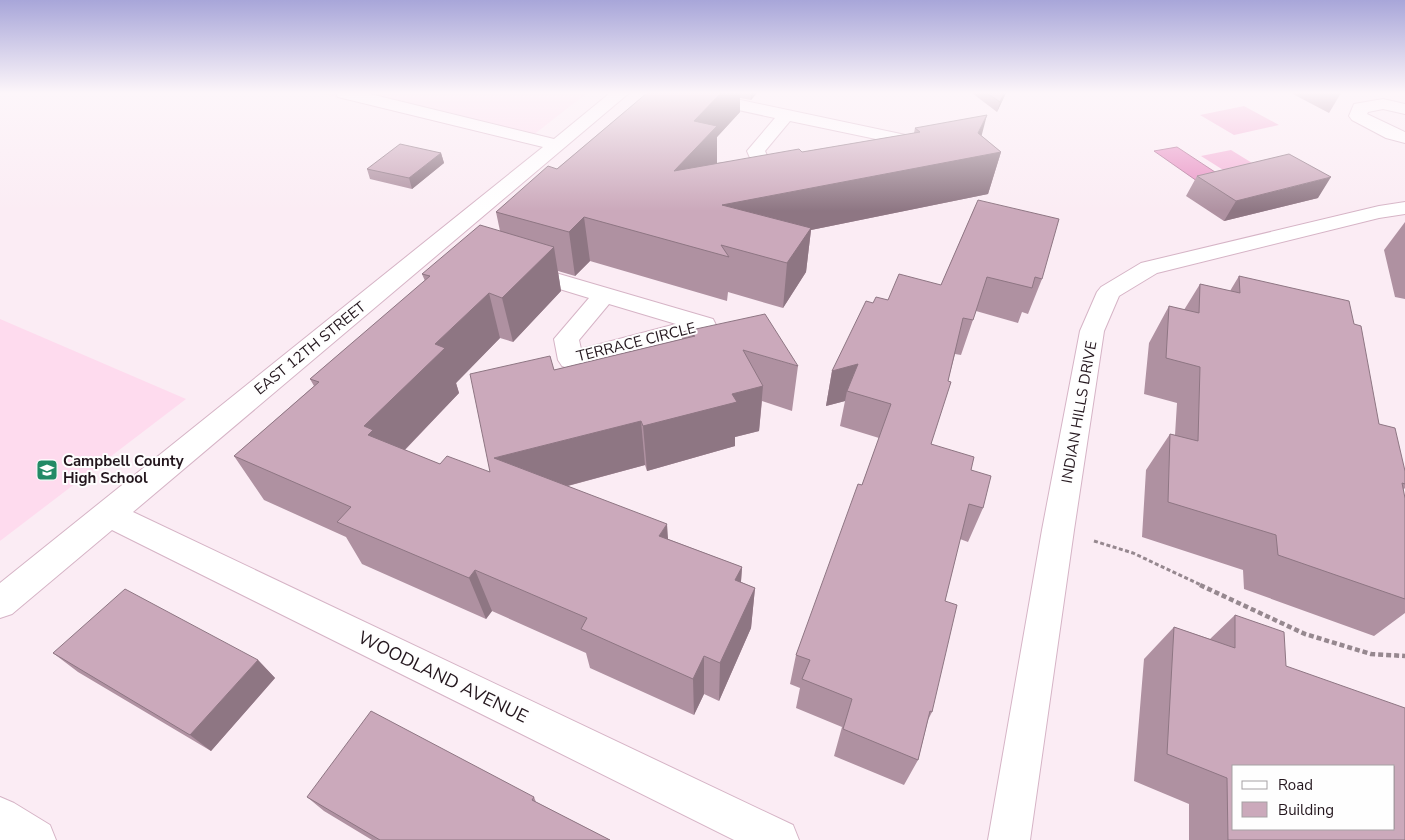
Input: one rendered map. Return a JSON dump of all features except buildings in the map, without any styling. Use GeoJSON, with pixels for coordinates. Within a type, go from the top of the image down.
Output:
{"type":"FeatureCollection","features":[{"type":"Feature","properties":{"kind":"street"},"geometry":{"type":"LineString","coordinates":[[505,132],[558,145]]}},
{"type":"Feature","properties":{"kind":"street","name":"EAST 12TH STREET"},"geometry":{"type":"LineString","coordinates":[[0,603],[574,132]]}},
{"type":"Feature","properties":{"kind":"street"},"geometry":{"type":"LineString","coordinates":[[772,132],[756,151],[762,165],[786,169],[804,165]]}},
{"type":"Feature","properties":{"kind":"street"},"geometry":{"type":"LineString","coordinates":[[868,132],[915,142],[869,152]]}},
{"type":"Feature","properties":{"kind":"street"},"geometry":{"type":"LineString","coordinates":[[1389,132],[1405,138]]}},
{"type":"Feature","properties":{"kind":"street","name":"INDIAN HILLS DRIVE"},"geometry":{"type":"LineString","coordinates":[[1009,840],[1058,530],[1092,331],[1109,292],[1150,268],[1379,212],[1405,208]]}},
{"type":"Feature","properties":{"kind":"street"},"geometry":{"type":"LineString","coordinates":[[437,244],[466,253]]}},
{"type":"Feature","properties":{"kind":"street","name":"TERRACE CIRCLE"},"geometry":{"type":"LineString","coordinates":[[500,263],[704,325],[571,360],[566,339],[604,295]]}},
{"type":"Feature","properties":{"kind":"street","name":"WOODLAND AVENUE"},"geometry":{"type":"LineString","coordinates":[[109,514],[778,840]]}},
{"type":"Feature","properties":{"kind":"street"},"geometry":{"type":"LineString","coordinates":[[0,817],[35,840]]}},
{"type":"Feature","properties":{"kind":"path"},"geometry":{"type":"LineString","coordinates":[[1058,530],[1133,553],[1305,634],[1371,654],[1405,656]]}},
{"type":"Feature","properties":{"kind":"shaded area"},"geometry":{"type":"Polygon","coordinates":[[[479,132],[537,132],[523,143],[479,132]]]}},
{"type":"Feature","properties":{"kind":"shaded area"},"geometry":{"type":"Polygon","coordinates":[[[1229,132],[1247,132],[1234,135],[1229,132]]]}},
{"type":"Feature","properties":{"kind":"shaded area"},"geometry":{"type":"Polygon","coordinates":[[[1177,147],[1221,176],[1197,181],[1154,151],[1177,147]]]}},
{"type":"Feature","properties":{"kind":"shaded area"},"geometry":{"type":"Polygon","coordinates":[[[1231,150],[1257,166],[1228,173],[1201,156],[1231,150]]]}},
{"type":"Feature","properties":{"kind":"shaded area","name":"Campbell County High School"},"geometry":{"type":"Polygon","coordinates":[[[0,319],[186,399],[0,541],[0,319]]]}},
{"type":"Feature","properties":{"kind":"place","name":"Campbell County High School"},"geometry":{"type":"Point","coordinates":[47,470]}}]}
